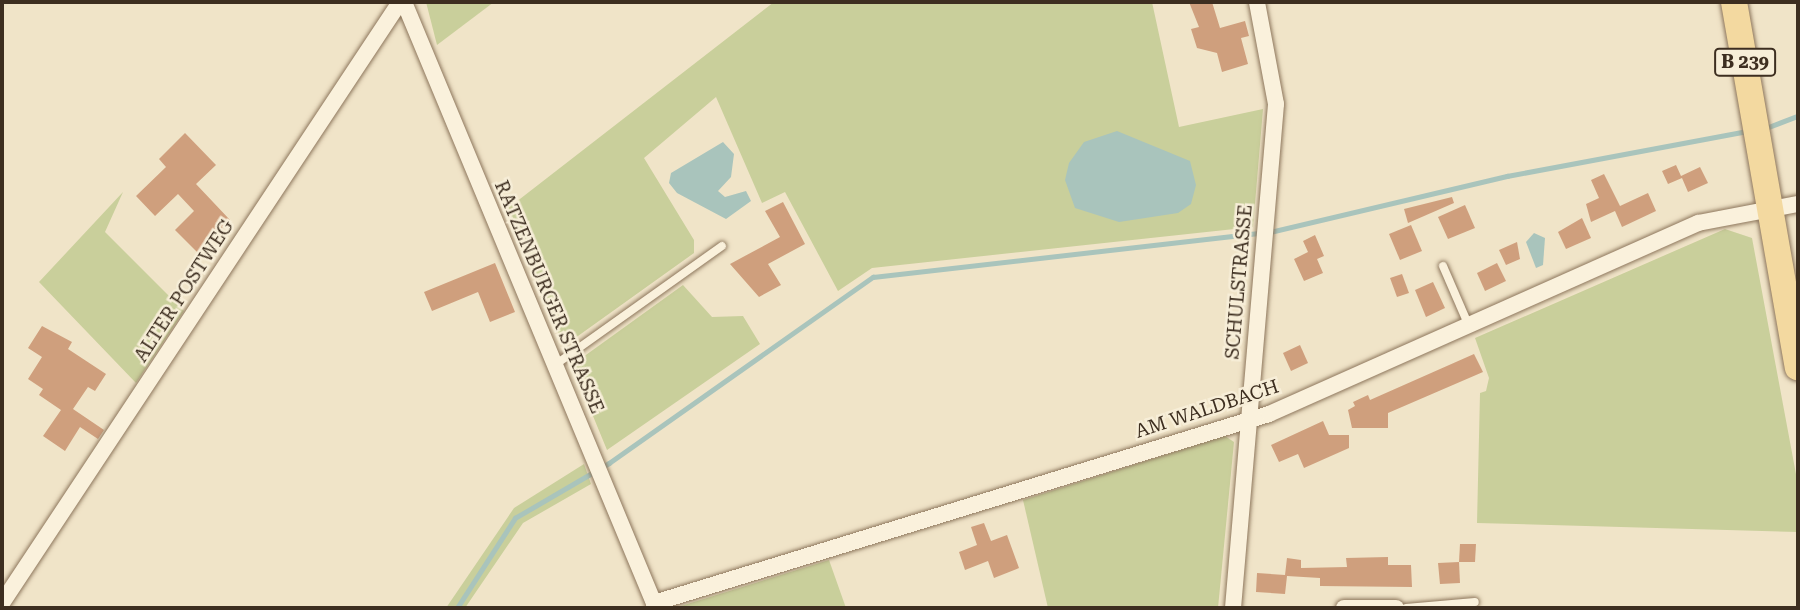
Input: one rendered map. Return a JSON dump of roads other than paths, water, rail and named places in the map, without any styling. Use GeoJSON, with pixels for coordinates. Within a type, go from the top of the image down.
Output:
{"type":"FeatureCollection","features":[{"type":"Feature","properties":{"kind":"main road","name":"B 239"},"geometry":{"type":"LineString","coordinates":[[1734,2],[1798,367]]}},
{"type":"Feature","properties":{"kind":"street","name":"RATZENBURGER STRASSE"},"geometry":{"type":"LineString","coordinates":[[402,2],[655,606]]}},
{"type":"Feature","properties":{"kind":"street","name":"ALTER POSTWEG"},"geometry":{"type":"LineString","coordinates":[[2,603],[402,2]]}},
{"type":"Feature","properties":{"kind":"street","name":"SCHULSTRASSE"},"geometry":{"type":"LineString","coordinates":[[1233,608],[1276,104],[1257,2]]}},
{"type":"Feature","properties":{"kind":"street","name":"AM WALDBACH"},"geometry":{"type":"LineString","coordinates":[[655,606],[1248,420],[1469,326],[1698,223],[1798,204]]}},
{"type":"Feature","properties":{"kind":"street"},"geometry":{"type":"LineString","coordinates":[[1344,608],[1396,608]]}},
{"type":"Feature","properties":{"kind":"lane"},"geometry":{"type":"LineString","coordinates":[[555,365],[722,246]]}},
{"type":"Feature","properties":{"kind":"lane"},"geometry":{"type":"LineString","coordinates":[[1443,266],[1469,326]]}},
{"type":"Feature","properties":{"kind":"lane"},"geometry":{"type":"LineString","coordinates":[[1406,608],[1475,602]]}},
{"type":"Feature","properties":{"kind":"water"},"geometry":{"type":"Polygon","coordinates":[[[1117,131],[1190,161],[1196,185],[1191,204],[1178,213],[1119,222],[1075,208],[1065,180],[1069,163],[1084,142],[1117,131]]]}},
{"type":"Feature","properties":{"kind":"water"},"geometry":{"type":"Polygon","coordinates":[[[723,142],[734,154],[731,177],[718,191],[725,197],[746,191],[751,201],[726,219],[677,193],[669,183],[671,173],[723,142]]]}},
{"type":"Feature","properties":{"kind":"water"},"geometry":{"type":"Polygon","coordinates":[[[1534,233],[1545,238],[1543,265],[1536,268],[1526,242],[1534,233]]]}},
{"type":"Feature","properties":{"kind":"waterway"},"geometry":{"type":"LineString","coordinates":[[1766,128],[1798,116]]}},
{"type":"Feature","properties":{"kind":"waterway"},"geometry":{"type":"LineString","coordinates":[[1270,232],[1507,176],[1747,131]]}},
{"type":"Feature","properties":{"kind":"waterway"},"geometry":{"type":"LineString","coordinates":[[457,608],[515,518],[609,463],[873,277],[1261,233]]}}]}
